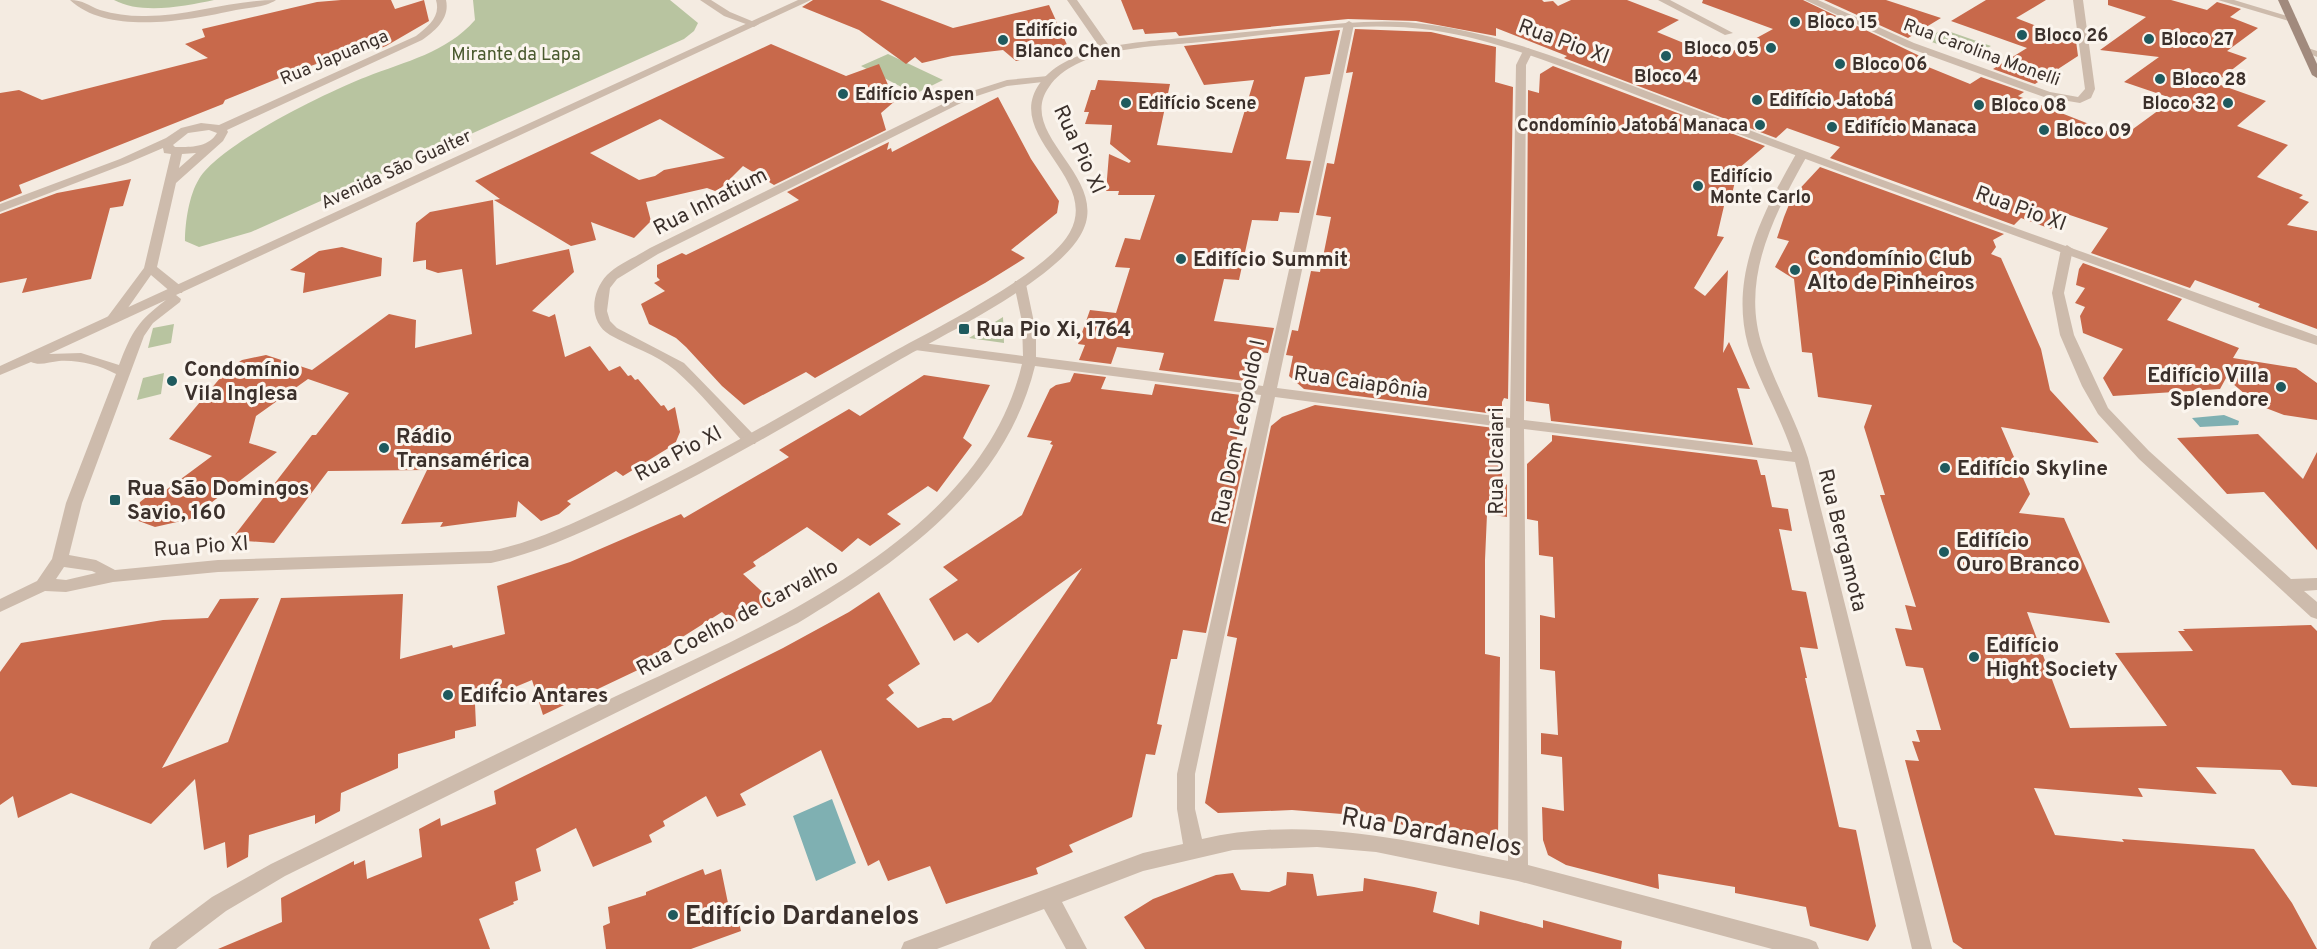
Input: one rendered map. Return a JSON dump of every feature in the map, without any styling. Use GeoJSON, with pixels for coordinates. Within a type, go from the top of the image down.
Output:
{"type":"FeatureCollection","features":[{"type":"Feature","properties":{"kind":"main road"},"geometry":{"type":"LineString","coordinates":[[2283,0],[2312,52],[2317,75]]}},
{"type":"Feature","properties":{"kind":"street"},"geometry":{"type":"LineString","coordinates":[[75,0],[94,12],[122,18],[158,19],[191,16],[271,0]]}},
{"type":"Feature","properties":{"kind":"street","name":"Rua Japuanga"},"geometry":{"type":"LineString","coordinates":[[220,129],[419,38],[434,27],[441,17],[443,11],[441,0]]}},
{"type":"Feature","properties":{"kind":"street"},"geometry":{"type":"LineString","coordinates":[[705,0],[727,14],[754,24]]}},
{"type":"Feature","properties":{"kind":"street","name":"Avenida São Gualter"},"geometry":{"type":"LineString","coordinates":[[5,368],[806,0]]}},
{"type":"Feature","properties":{"kind":"street"},"geometry":{"type":"LineString","coordinates":[[1072,0],[1107,50]]}},
{"type":"Feature","properties":{"kind":"street"},"geometry":{"type":"LineString","coordinates":[[1663,0],[1728,33]]}},
{"type":"Feature","properties":{"kind":"street","name":"Rua Carolina Monelli"},"geometry":{"type":"LineString","coordinates":[[1810,0],[1910,45],[2048,94],[2080,100],[2087,96],[2090,89],[2079,0]]}},
{"type":"Feature","properties":{"kind":"street"},"geometry":{"type":"LineString","coordinates":[[2223,0],[2292,19]]}},
{"type":"Feature","properties":{"kind":"street","name":"Rua Pio XI"},"geometry":{"type":"LineString","coordinates":[[0,606],[43,585],[66,586],[113,576],[218,566],[481,558],[513,553],[534,546],[613,511],[750,441],[915,346],[1020,284],[1065,248],[1081,222],[1083,210],[1075,181],[1053,151],[1036,118],[1037,96],[1048,79],[1072,64],[1107,50],[1181,40],[1349,24],[1402,24],[1430,27],[1492,40],[1528,51],[1802,154],[2317,341]]}},
{"type":"Feature","properties":{"kind":"street","name":"Rua Dom Leopoldo I"},"geometry":{"type":"LineString","coordinates":[[1194,849],[1186,809],[1186,774],[1349,24]]}},
{"type":"Feature","properties":{"kind":"street","name":"Rua Ucaiari"},"geometry":{"type":"LineString","coordinates":[[1518,872],[1517,424],[1521,65],[1528,51]]}},
{"type":"Feature","properties":{"kind":"street","name":"Rua Inhatium"},"geometry":{"type":"LineString","coordinates":[[750,441],[679,366],[612,331],[604,322],[600,311],[604,287],[613,276],[654,251],[967,96],[1000,83],[1048,79]]}},
{"type":"Feature","properties":{"kind":"street"},"geometry":{"type":"LineString","coordinates":[[113,319],[150,268],[172,180],[172,148],[189,130],[207,126],[223,132],[222,136],[172,180]]}},
{"type":"Feature","properties":{"kind":"street"},"geometry":{"type":"LineString","coordinates":[[0,208],[124,161],[172,148],[191,152],[211,145]]}},
{"type":"Feature","properties":{"kind":"street","name":"Rua Bergamota"},"geometry":{"type":"LineString","coordinates":[[1802,154],[1763,224],[1750,273],[1750,328],[1756,352],[1801,458],[1922,949]]}},
{"type":"Feature","properties":{"kind":"street"},"geometry":{"type":"LineString","coordinates":[[2067,249],[2058,293],[2067,334],[2089,386],[2103,411],[2144,455],[2317,612]]}},
{"type":"Feature","properties":{"kind":"street"},"geometry":{"type":"LineString","coordinates":[[150,268],[177,290]]}},
{"type":"Feature","properties":{"kind":"street"},"geometry":{"type":"LineString","coordinates":[[43,585],[60,560],[74,503],[137,336],[148,320],[202,279]]}},
{"type":"Feature","properties":{"kind":"street","name":"Rua Coelho de Carvalho"},"geometry":{"type":"LineString","coordinates":[[159,949],[219,904],[278,870],[771,628],[852,583],[902,548],[946,510],[971,481],[991,453],[1010,418],[1029,362],[1029,326],[1020,284]]}},
{"type":"Feature","properties":{"kind":"street","name":"Rua Caiapônia"},"geometry":{"type":"LineString","coordinates":[[915,346],[1517,424],[1801,458]]}},
{"type":"Feature","properties":{"kind":"street"},"geometry":{"type":"LineString","coordinates":[[5,368],[39,360],[72,357],[105,362],[123,372]]}},
{"type":"Feature","properties":{"kind":"street","name":"Rua Pio XI"},"geometry":{"type":"LineString","coordinates":[[60,560],[96,566],[113,576]]}},
{"type":"Feature","properties":{"kind":"street"},"geometry":{"type":"LineString","coordinates":[[2288,585],[2317,584]]}},
{"type":"Feature","properties":{"kind":"street","name":"Rua Dardanelos"},"geometry":{"type":"LineString","coordinates":[[911,949],[1143,862],[1233,841],[1317,838],[1376,843],[1518,872],[1809,949]]}},
{"type":"Feature","properties":{"kind":"street"},"geometry":{"type":"LineString","coordinates":[[1048,896],[1077,949]]}},
{"type":"Feature","properties":{"kind":"green space"},"geometry":{"type":"Polygon","coordinates":[[[114,0],[214,0],[177,7],[150,8],[125,5],[114,0]]]}},
{"type":"Feature","properties":{"kind":"green space","name":"Mirante da Lapa"},"geometry":{"type":"Polygon","coordinates":[[[473,0],[670,0],[698,23],[694,31],[684,39],[251,232],[199,247],[185,241],[190,201],[199,179],[228,150],[276,120],[348,84],[425,55],[451,41],[475,20],[473,0]]]}},
{"type":"Feature","properties":{"kind":"green space"},"geometry":{"type":"Polygon","coordinates":[[[1942,29],[1991,46],[1972,56],[1926,40],[1942,29]]]}},
{"type":"Feature","properties":{"kind":"green space"},"geometry":{"type":"Polygon","coordinates":[[[888,54],[943,80],[915,94],[861,66],[888,54]]]}},
{"type":"Feature","properties":{"kind":"green space"},"geometry":{"type":"Polygon","coordinates":[[[1003,317],[1004,343],[969,338],[1003,317]]]}},
{"type":"Feature","properties":{"kind":"green space"},"geometry":{"type":"Polygon","coordinates":[[[174,324],[171,343],[148,348],[153,328],[174,324]]]}},
{"type":"Feature","properties":{"kind":"green space"},"geometry":{"type":"Polygon","coordinates":[[[164,373],[161,394],[137,400],[143,378],[164,373]]]}},
{"type":"Feature","properties":{"kind":"water"},"geometry":{"type":"Polygon","coordinates":[[[2224,415],[2239,421],[2238,425],[2200,427],[2192,418],[2224,415]]]}},
{"type":"Feature","properties":{"kind":"water"},"geometry":{"type":"Polygon","coordinates":[[[832,799],[856,863],[816,881],[793,816],[832,799]]]}},
{"type":"Feature","properties":{"kind":"building"},"geometry":{"type":"Polygon","coordinates":[[[391,0],[395,9],[424,0],[429,21],[381,48],[374,44],[299,70],[225,100],[223,104],[19,185],[22,193],[0,202],[0,93],[19,90],[42,100],[208,58],[185,44],[205,37],[202,29],[317,2],[391,0]]]}},
{"type":"Feature","properties":{"kind":"building"},"geometry":{"type":"Polygon","coordinates":[[[813,0],[880,0],[953,28],[1049,5],[1068,47],[1016,61],[1003,50],[952,56],[922,63],[915,57],[906,64],[859,30],[802,7],[813,0]]]}},
{"type":"Feature","properties":{"kind":"building"},"geometry":{"type":"Polygon","coordinates":[[[1121,0],[1542,0],[1544,2],[1553,1],[1558,6],[1571,0],[1627,0],[1679,20],[1657,32],[1720,58],[1773,29],[1702,3],[1703,0],[1803,0],[1924,58],[1916,62],[1970,84],[1981,77],[2024,92],[2018,96],[2122,137],[2174,99],[2124,82],[2159,57],[2100,50],[2146,17],[2108,5],[2108,0],[2171,0],[2207,10],[2217,2],[2241,9],[2230,17],[2258,28],[2227,51],[2247,58],[2215,83],[2266,101],[2237,126],[2288,145],[2257,177],[2303,195],[2299,198],[2309,202],[2287,225],[2317,231],[2317,329],[2258,307],[2260,304],[2195,280],[2190,288],[2091,253],[2108,228],[2064,213],[2051,229],[2021,218],[2014,225],[1830,158],[1840,147],[1787,128],[1776,138],[1564,58],[1567,56],[1496,28],[1496,36],[1416,21],[1348,19],[1179,36],[1176,32],[1145,34],[1143,29],[1133,30],[1121,0]]]}},
{"type":"Feature","properties":{"kind":"building"},"geometry":{"type":"Polygon","coordinates":[[[1824,0],[1886,0],[1941,18],[1908,38],[1824,0]]]}},
{"type":"Feature","properties":{"kind":"building"},"geometry":{"type":"Polygon","coordinates":[[[1986,0],[2046,0],[2016,18],[2076,41],[2078,56],[2035,84],[1993,69],[2027,48],[1951,21],[1986,0]]]}},
{"type":"Feature","properties":{"kind":"building"},"geometry":{"type":"Polygon","coordinates":[[[1355,29],[1431,32],[1496,47],[1495,82],[1513,87],[1508,399],[1504,398],[1502,402],[1502,415],[1304,389],[1289,376],[1293,356],[1286,355],[1292,330],[1298,331],[1311,271],[1320,272],[1331,217],[1316,215],[1327,163],[1334,164],[1353,72],[1346,73],[1355,29]]]}},
{"type":"Feature","properties":{"kind":"building"},"geometry":{"type":"Polygon","coordinates":[[[1340,30],[1330,74],[1305,77],[1286,159],[1311,161],[1299,213],[1280,212],[1278,221],[1252,220],[1239,280],[1224,279],[1214,321],[1274,328],[1268,353],[1252,351],[1245,381],[1159,370],[1164,353],[1117,347],[1111,364],[1079,360],[1085,345],[1078,344],[1090,310],[1116,313],[1130,268],[1115,267],[1125,238],[1140,240],[1155,195],[1118,195],[1119,191],[1106,191],[1109,154],[1129,163],[1131,161],[1110,144],[1112,125],[1085,124],[1089,112],[1084,112],[1091,90],[1095,90],[1098,80],[1170,84],[1157,145],[1232,153],[1254,80],[1204,85],[1184,46],[1340,30]]]}},
{"type":"Feature","properties":{"kind":"building"},"geometry":{"type":"Polygon","coordinates":[[[771,44],[846,76],[879,64],[895,101],[881,113],[886,130],[774,185],[743,166],[715,191],[707,188],[646,202],[651,221],[634,238],[591,222],[596,240],[571,246],[494,200],[500,199],[475,181],[771,44]],[[660,119],[590,153],[639,180],[655,176],[664,170],[725,158],[660,119]]]}},
{"type":"Feature","properties":{"kind":"building"},"geometry":{"type":"Polygon","coordinates":[[[1553,66],[1765,146],[1738,169],[1732,194],[1727,193],[1717,236],[1724,237],[1694,288],[1705,296],[1728,270],[1723,353],[1729,342],[1750,389],[1737,388],[1753,445],[1551,421],[1549,404],[1526,401],[1528,90],[1539,93],[1540,74],[1553,66]]]}},
{"type":"Feature","properties":{"kind":"building"},"geometry":{"type":"Polygon","coordinates":[[[998,97],[1031,159],[1059,201],[1057,213],[1011,250],[1025,258],[985,283],[815,378],[806,372],[744,405],[722,386],[676,338],[649,324],[641,304],[665,291],[654,283],[660,280],[657,277],[657,265],[682,253],[686,255],[799,200],[787,192],[889,142],[887,150],[891,148],[892,152],[998,97]]]}},
{"type":"Feature","properties":{"kind":"building"},"geometry":{"type":"Polygon","coordinates":[[[1820,167],[2004,234],[1993,240],[1996,247],[1991,254],[2001,258],[2041,349],[2050,390],[2099,443],[2001,427],[2030,494],[2019,513],[2064,518],[2110,623],[2027,612],[2070,728],[2167,726],[2115,653],[2193,651],[2178,631],[2185,631],[2183,629],[2311,625],[2317,631],[2317,787],[2292,785],[2281,770],[2196,767],[2217,794],[2138,788],[2143,797],[2034,788],[2055,835],[2124,842],[2122,839],[2254,849],[2292,903],[2317,949],[1963,949],[1953,942],[1905,760],[1919,761],[1912,741],[1920,742],[1916,730],[1941,730],[1923,668],[1906,666],[1895,628],[1912,630],[1905,605],[1916,607],[1880,495],[1885,495],[1864,427],[1872,405],[1818,397],[1812,353],[1802,352],[1794,279],[1775,267],[1789,241],[1777,238],[1792,197],[1820,167]]]}},
{"type":"Feature","properties":{"kind":"building"},"geometry":{"type":"Polygon","coordinates":[[[131,179],[123,206],[110,208],[91,279],[22,293],[27,278],[0,283],[0,214],[57,193],[131,179]]]}},
{"type":"Feature","properties":{"kind":"building"},"geometry":{"type":"Polygon","coordinates":[[[493,200],[496,265],[569,249],[574,272],[532,311],[549,317],[555,314],[565,357],[590,346],[609,371],[620,366],[628,376],[631,375],[635,380],[638,379],[661,406],[664,405],[668,411],[675,407],[680,432],[675,444],[623,476],[616,471],[567,501],[571,504],[559,514],[541,521],[518,501],[516,517],[440,527],[443,522],[401,524],[427,470],[328,471],[274,543],[231,540],[312,435],[316,435],[349,393],[308,379],[256,416],[249,443],[277,452],[190,519],[155,527],[136,520],[140,502],[149,495],[162,493],[212,456],[169,439],[226,371],[242,360],[266,355],[312,370],[389,314],[416,320],[415,348],[472,334],[462,269],[438,273],[426,269],[426,260],[413,262],[416,223],[430,212],[493,200]]]}},
{"type":"Feature","properties":{"kind":"building"},"geometry":{"type":"Polygon","coordinates":[[[342,247],[382,258],[381,276],[303,293],[305,273],[290,270],[319,251],[342,247]]]}},
{"type":"Feature","properties":{"kind":"building"},"geometry":{"type":"Polygon","coordinates":[[[2083,263],[2182,299],[2167,320],[2239,348],[2233,358],[2296,368],[2317,383],[2317,420],[2284,415],[2258,405],[2226,378],[2220,389],[2113,396],[2103,378],[2123,349],[2083,333],[2080,316],[2085,307],[2075,303],[2085,288],[2076,285],[2079,269],[2083,263]]]}},
{"type":"Feature","properties":{"kind":"building"},"geometry":{"type":"Polygon","coordinates":[[[1074,373],[1106,377],[1101,389],[1152,395],[1155,384],[1241,395],[1236,417],[1242,417],[1232,459],[1247,447],[1206,633],[1183,630],[1177,659],[1171,659],[1157,724],[1162,725],[1155,755],[1146,754],[1132,817],[1069,845],[1073,852],[1036,868],[1038,874],[946,904],[930,866],[888,881],[879,860],[868,866],[821,750],[740,794],[746,805],[717,817],[706,796],[663,821],[665,826],[649,835],[652,842],[593,867],[576,828],[536,849],[541,871],[515,882],[518,900],[513,902],[514,904],[479,919],[490,949],[218,949],[282,922],[281,898],[354,861],[354,865],[365,860],[367,879],[422,857],[419,829],[440,818],[441,826],[496,804],[494,791],[783,648],[849,612],[879,592],[920,664],[888,685],[894,693],[886,699],[918,728],[943,718],[951,718],[953,721],[991,702],[1082,568],[978,643],[967,633],[954,641],[929,599],[958,580],[943,567],[1022,515],[1053,445],[1050,444],[1052,441],[1027,437],[1050,389],[1070,382],[1074,373]]]}},
{"type":"Feature","properties":{"kind":"building"},"geometry":{"type":"Polygon","coordinates":[[[924,375],[990,385],[963,438],[972,445],[937,492],[928,486],[887,514],[901,524],[870,546],[858,538],[842,552],[807,527],[753,562],[756,566],[743,574],[773,602],[734,623],[722,612],[654,655],[637,663],[640,669],[543,715],[532,680],[481,701],[475,704],[476,726],[455,731],[455,738],[398,754],[398,768],[341,793],[340,811],[315,824],[315,815],[249,835],[248,857],[227,868],[225,842],[204,850],[195,779],[151,824],[71,793],[18,818],[13,796],[0,805],[0,672],[21,643],[163,620],[208,618],[220,599],[259,598],[162,768],[228,742],[281,598],[403,594],[400,659],[505,634],[497,586],[570,562],[681,514],[684,518],[789,457],[779,450],[849,409],[860,416],[924,375]]]}},
{"type":"Feature","properties":{"kind":"building"},"geometry":{"type":"Polygon","coordinates":[[[1315,405],[1502,429],[1502,490],[1507,484],[1507,517],[1487,514],[1485,560],[1485,654],[1500,657],[1498,839],[1489,846],[1367,816],[1292,810],[1218,813],[1205,803],[1237,638],[1227,636],[1271,426],[1282,417],[1315,405]]]}},
{"type":"Feature","properties":{"kind":"building"},"geometry":{"type":"Polygon","coordinates":[[[2258,434],[2303,479],[2317,452],[2317,550],[2264,492],[2227,494],[2177,438],[2258,434]]]}},
{"type":"Feature","properties":{"kind":"building"},"geometry":{"type":"Polygon","coordinates":[[[1552,435],[1757,460],[1761,475],[1765,475],[1772,507],[1788,509],[1792,531],[1779,529],[1792,590],[1806,592],[1818,649],[1800,647],[1807,678],[1805,678],[1839,827],[1856,830],[1876,926],[1868,941],[1810,926],[1806,907],[1735,893],[1735,887],[1658,874],[1659,889],[1566,865],[1548,855],[1543,840],[1542,807],[1564,811],[1562,757],[1541,754],[1541,733],[1558,735],[1555,671],[1540,669],[1540,615],[1555,618],[1553,557],[1539,555],[1538,521],[1527,519],[1527,464],[1552,441],[1552,435]]]}},
{"type":"Feature","properties":{"kind":"building","name":"Edifício Dardanelos"},"geometry":{"type":"Polygon","coordinates":[[[703,869],[705,875],[721,869],[729,908],[735,905],[741,931],[691,949],[606,949],[603,926],[610,923],[608,907],[646,895],[646,892],[703,869]]]}},
{"type":"Feature","properties":{"kind":"building"},"geometry":{"type":"Polygon","coordinates":[[[1287,872],[1313,874],[1317,896],[1363,891],[1364,878],[1437,892],[1433,912],[1479,925],[1480,911],[1543,928],[1543,920],[1622,941],[1621,949],[1145,949],[1124,917],[1153,899],[1216,875],[1233,873],[1241,890],[1269,892],[1286,885],[1287,872]]]}},
{"type":"Feature","properties":{"kind":"place","name":"Bloco 15"},"geometry":{"type":"Point","coordinates":[1795,22]}},
{"type":"Feature","properties":{"kind":"place","name":"Bloco 26"},"geometry":{"type":"Point","coordinates":[2022,35]}},
{"type":"Feature","properties":{"kind":"place","name":"Bloco 27"},"geometry":{"type":"Point","coordinates":[2149,39]}},
{"type":"Feature","properties":{"kind":"place","name":"Edifício Blanco Chen"},"geometry":{"type":"Point","coordinates":[1003,40]}},
{"type":"Feature","properties":{"kind":"place","name":"Bloco 05"},"geometry":{"type":"Point","coordinates":[1771,48]}},
{"type":"Feature","properties":{"kind":"place","name":"Bloco 4"},"geometry":{"type":"Point","coordinates":[1666,56]}},
{"type":"Feature","properties":{"kind":"place","name":"Bloco 06"},"geometry":{"type":"Point","coordinates":[1840,64]}},
{"type":"Feature","properties":{"kind":"place","name":"Bloco 28"},"geometry":{"type":"Point","coordinates":[2160,79]}},
{"type":"Feature","properties":{"kind":"place","name":"Edifício Aspen"},"geometry":{"type":"Point","coordinates":[843,94]}},
{"type":"Feature","properties":{"kind":"place","name":"Edifício Jatobá"},"geometry":{"type":"Point","coordinates":[1757,100]}},
{"type":"Feature","properties":{"kind":"place","name":"Edifício Scene"},"geometry":{"type":"Point","coordinates":[1126,103]}},
{"type":"Feature","properties":{"kind":"place","name":"Bloco 32"},"geometry":{"type":"Point","coordinates":[2228,103]}},
{"type":"Feature","properties":{"kind":"place","name":"Bloco 08"},"geometry":{"type":"Point","coordinates":[1979,105]}},
{"type":"Feature","properties":{"kind":"place","name":"Condomínio Jatobá Manaca"},"geometry":{"type":"Point","coordinates":[1760,125]}},
{"type":"Feature","properties":{"kind":"place","name":"Edifício Manaca"},"geometry":{"type":"Point","coordinates":[1832,127]}},
{"type":"Feature","properties":{"kind":"place","name":"Bloco 09"},"geometry":{"type":"Point","coordinates":[2044,130]}},
{"type":"Feature","properties":{"kind":"place","name":"Edifício Monte Carlo"},"geometry":{"type":"Point","coordinates":[1698,186]}},
{"type":"Feature","properties":{"kind":"place","name":"Edifício Summit"},"geometry":{"type":"Point","coordinates":[1181,259]}},
{"type":"Feature","properties":{"kind":"place","name":"Condomínio Club Alto de Pinheiros"},"geometry":{"type":"Point","coordinates":[1795,270]}},
{"type":"Feature","properties":{"kind":"place","name":"Rua Pio Xi, 1764"},"geometry":{"type":"Point","coordinates":[964,329]}},
{"type":"Feature","properties":{"kind":"place","name":"Condomínio Vila Inglesa"},"geometry":{"type":"Point","coordinates":[172,381]}},
{"type":"Feature","properties":{"kind":"place","name":"Edifício Villa Splendore"},"geometry":{"type":"Point","coordinates":[2281,387]}},
{"type":"Feature","properties":{"kind":"place","name":"Rádio Transamérica"},"geometry":{"type":"Point","coordinates":[384,448]}},
{"type":"Feature","properties":{"kind":"place","name":"Edifício Skyline"},"geometry":{"type":"Point","coordinates":[1945,468]}},
{"type":"Feature","properties":{"kind":"place","name":"Rua São Domingos Savio, 160"},"geometry":{"type":"Point","coordinates":[115,500]}},
{"type":"Feature","properties":{"kind":"place","name":"Edifício Ouro Branco"},"geometry":{"type":"Point","coordinates":[1944,552]}},
{"type":"Feature","properties":{"kind":"place","name":"Edifício Hight Society"},"geometry":{"type":"Point","coordinates":[1974,657]}},
{"type":"Feature","properties":{"kind":"place","name":"Edif´cio Antares"},"geometry":{"type":"Point","coordinates":[448,695]}},
{"type":"Feature","properties":{"kind":"place","name":"Edifício Dardanelos"},"geometry":{"type":"Point","coordinates":[673,915]}}]}
